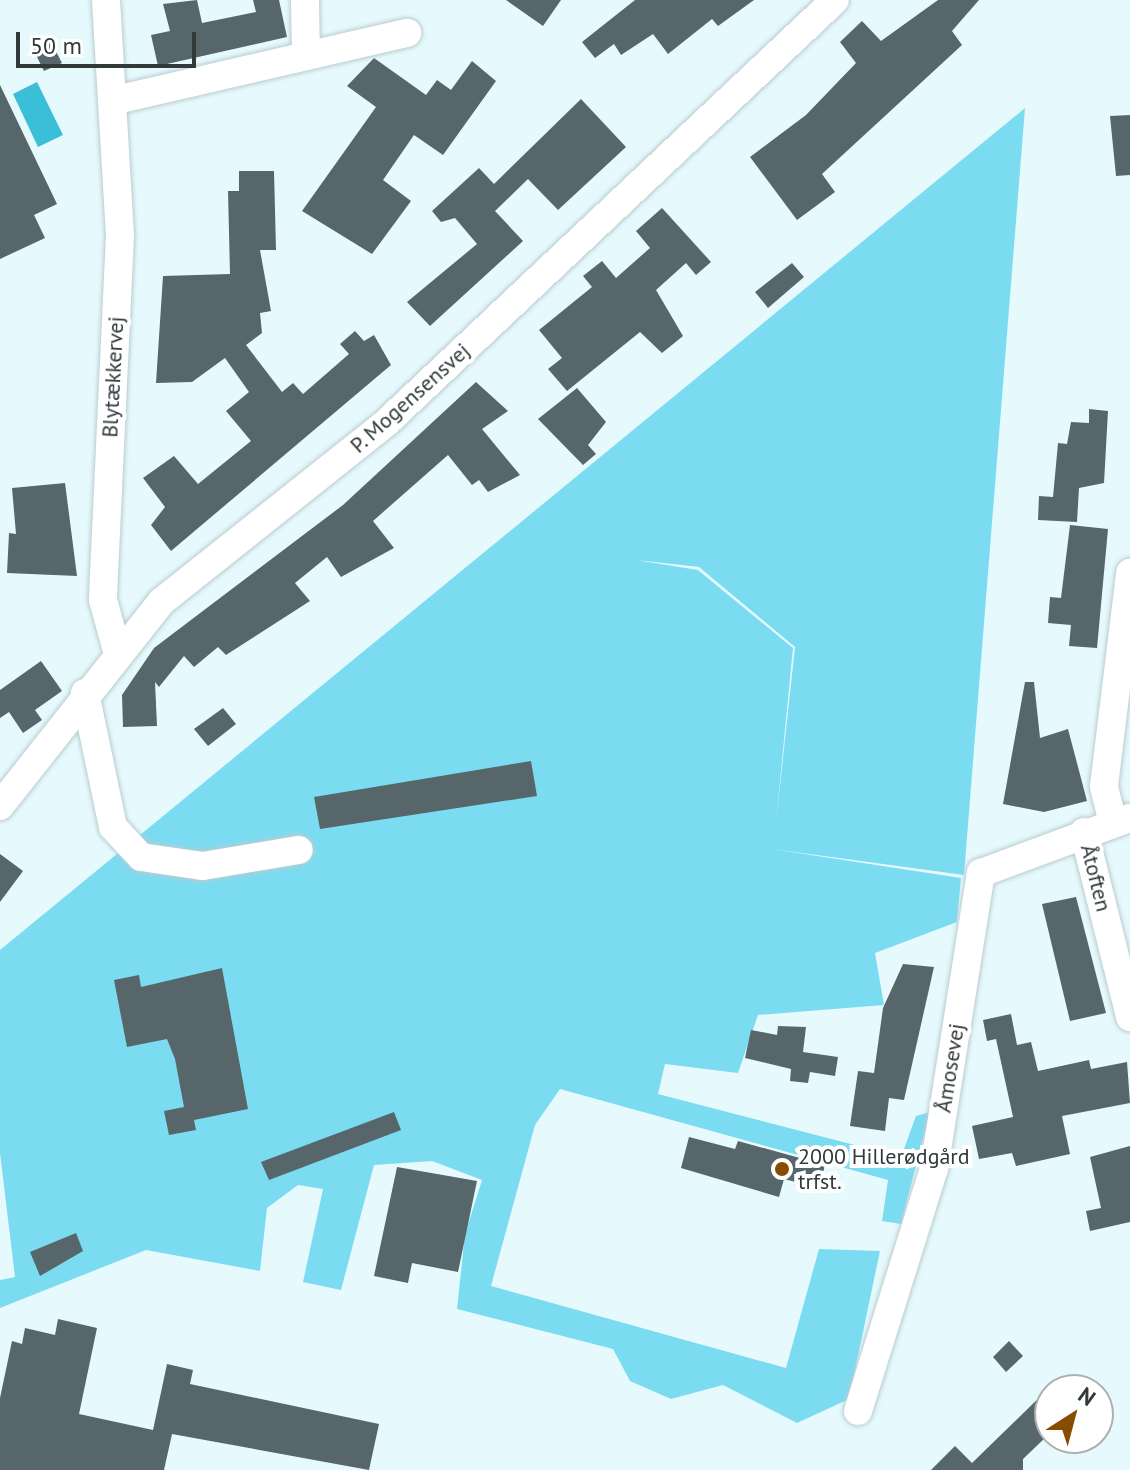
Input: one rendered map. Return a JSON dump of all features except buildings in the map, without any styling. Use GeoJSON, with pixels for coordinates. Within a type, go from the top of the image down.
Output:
{"type":"FeatureCollection","features":[{"type":"Feature","properties":{"kind":"street","name":"Blytækkervej"},"geometry":{"type":"LineString","coordinates":[[106,0],[116,100],[120,235],[103,600],[117,651]]}},
{"type":"Feature","properties":{"kind":"street"},"geometry":{"type":"LineString","coordinates":[[305,0],[306,56]]}},
{"type":"Feature","properties":{"kind":"street","name":"P. Mogensensvej"},"geometry":{"type":"LineString","coordinates":[[0,806],[117,651],[161,602],[387,422],[835,0]]}},
{"type":"Feature","properties":{"kind":"street"},"geometry":{"type":"LineString","coordinates":[[116,100],[407,33]]}},
{"type":"Feature","properties":{"kind":"street"},"geometry":{"type":"LineString","coordinates":[[1121,820],[1104,786],[1130,573]]}},
{"type":"Feature","properties":{"kind":"street"},"geometry":{"type":"LineString","coordinates":[[85,693],[113,827],[141,857],[203,866],[299,850]]}},
{"type":"Feature","properties":{"kind":"street","name":"Åmosevej"},"geometry":{"type":"LineString","coordinates":[[858,1411],[934,1169],[981,873],[1121,820]]}},
{"type":"Feature","properties":{"kind":"street","name":"Åtoften"},"geometry":{"type":"LineString","coordinates":[[1084,832],[1130,1017]]}},
{"type":"Feature","properties":{"kind":"shaded area"},"geometry":{"type":"Polygon","coordinates":[[[37,82],[63,135],[38,147],[13,94],[37,82]]]}},
{"type":"Feature","properties":{"kind":"shaded area"},"geometry":{"type":"Polygon","coordinates":[[[1025,108],[964,875],[772,849],[961,878],[957,922],[875,953],[884,1005],[758,1015],[738,1073],[665,1064],[658,1094],[901,1157],[916,1116],[930,1112],[901,1224],[882,1221],[888,1180],[560,1089],[535,1125],[491,1286],[786,1368],[819,1249],[880,1251],[849,1399],[797,1423],[723,1385],[671,1399],[630,1381],[613,1349],[457,1309],[465,1234],[482,1180],[432,1161],[374,1165],[341,1290],[303,1282],[323,1189],[298,1185],[267,1208],[260,1271],[146,1250],[0,1308],[0,1280],[15,1277],[0,1153],[0,950],[1025,108]],[[636,560],[698,570],[793,648],[776,822],[795,647],[699,567],[636,560]]]}},
{"type":"Feature","properties":{"kind":"place","name":"2000 Hillerødgård trfst."},"geometry":{"type":"Point","coordinates":[782,1169]}}]}
